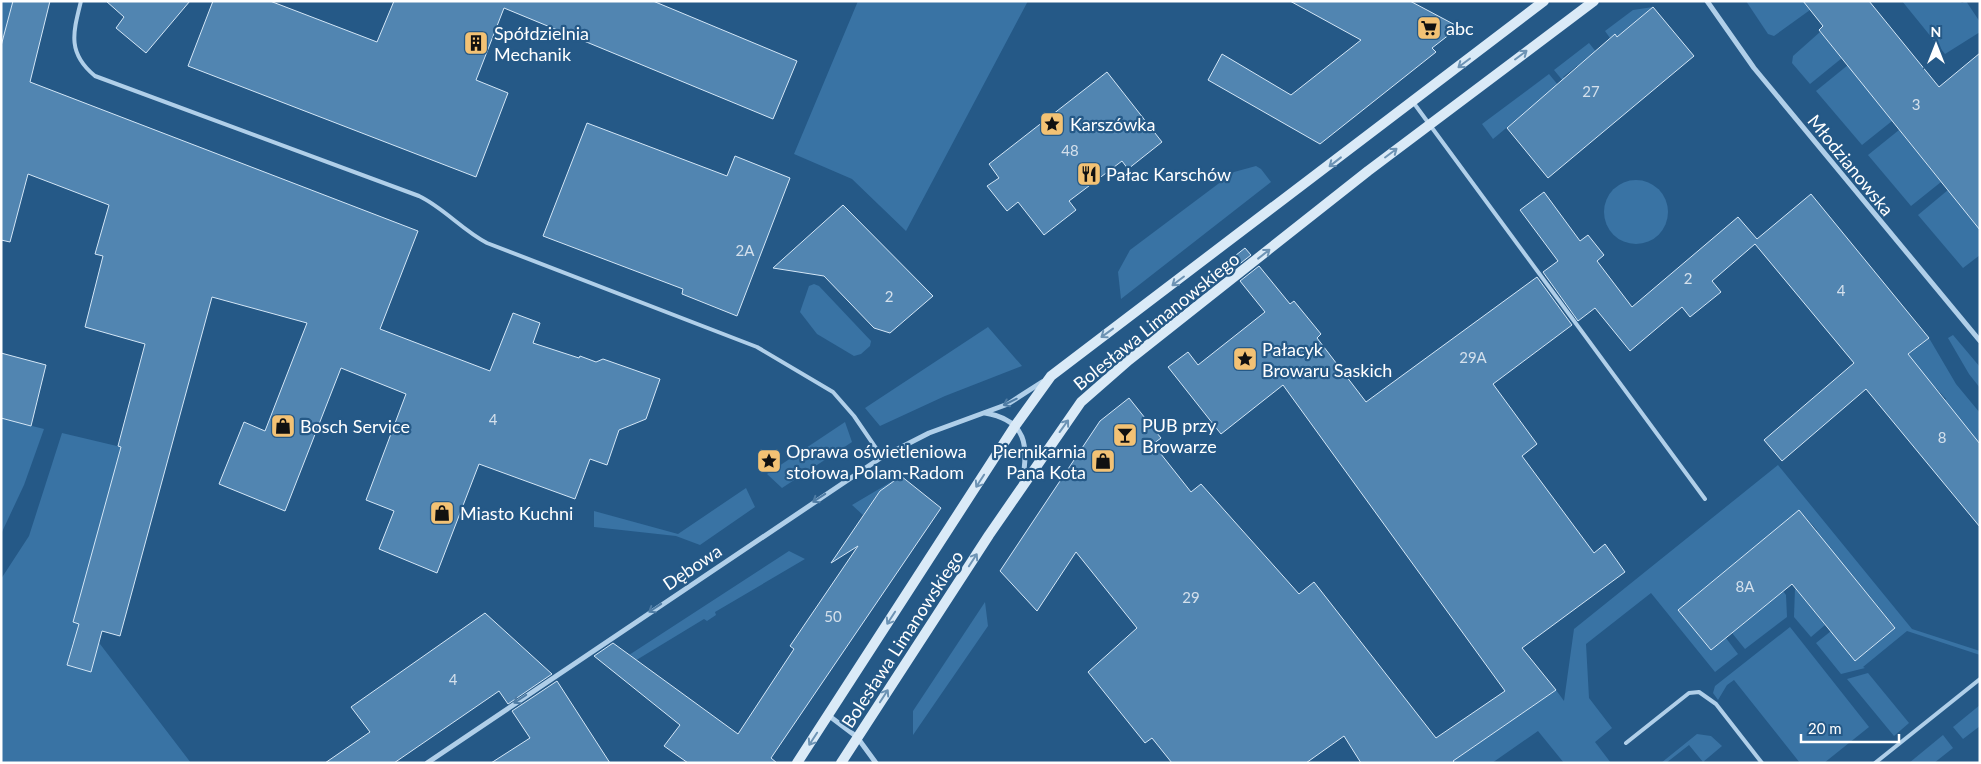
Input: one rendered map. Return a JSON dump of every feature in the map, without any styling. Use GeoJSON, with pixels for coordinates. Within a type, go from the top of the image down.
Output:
{"type":"FeatureCollection","features":[{"type":"Feature","properties":{"kind":"street","name":"Bolesława Limanowskiego"},"geometry":{"type":"LineString","coordinates":[[797,763],[1015,426],[1051,376],[1544,1]]}},
{"type":"Feature","properties":{"kind":"street","name":"Bolesława Limanowskiego"},"geometry":{"type":"LineString","coordinates":[[841,763],[1022,488],[1081,402],[1105,380],[1430,124],[1594,1]]}},
{"type":"Feature","properties":{"kind":"street","name":"Młodzianowska"},"geometry":{"type":"LineString","coordinates":[[1707,1],[1754,68],[1980,341]]}},
{"type":"Feature","properties":{"kind":"street","name":"Dębowa"},"geometry":{"type":"LineString","coordinates":[[427,763],[882,457],[928,433],[1008,404],[1051,376]]}},
{"type":"Feature","properties":{"kind":"street"},"geometry":{"type":"LineString","coordinates":[[983,413],[1004,418],[1015,426],[1024,442],[1025,464],[1022,488]]}},
{"type":"Feature","properties":{"kind":"street"},"geometry":{"type":"LineString","coordinates":[[828,715],[857,737],[876,763]]}},
{"type":"Feature","properties":{"kind":"lane"},"geometry":{"type":"LineString","coordinates":[[81,1],[73,42],[84,66],[95,76],[419,196],[435,204],[475,237],[487,243],[757,347],[833,392],[854,416],[882,457]]}},
{"type":"Feature","properties":{"kind":"lane"},"geometry":{"type":"LineString","coordinates":[[1413,101],[1705,499]]}},
{"type":"Feature","properties":{"kind":"lane"},"geometry":{"type":"LineString","coordinates":[[1875,763],[1980,680]]}},
{"type":"Feature","properties":{"kind":"lane"},"geometry":{"type":"LineString","coordinates":[[1626,743],[1689,694],[1699,692],[1716,704],[1762,763]]}},
{"type":"Feature","properties":{"kind":"shaded area"},"geometry":{"type":"Polygon","coordinates":[[[1,1],[13,1],[1,46],[1,1]]]}},
{"type":"Feature","properties":{"kind":"shaded area"},"geometry":{"type":"Polygon","coordinates":[[[858,1],[1028,1],[906,231],[852,179],[794,154],[858,1]]]}},
{"type":"Feature","properties":{"kind":"shaded area"},"geometry":{"type":"Polygon","coordinates":[[[1746,1],[1803,1],[1810,10],[1774,36],[1768,34],[1746,1]]]}},
{"type":"Feature","properties":{"kind":"shaded area"},"geometry":{"type":"Polygon","coordinates":[[[1902,1],[1960,1],[1962,3],[1966,1],[1980,22],[1980,32],[1945,54],[1902,1]]]}},
{"type":"Feature","properties":{"kind":"shaded area"},"geometry":{"type":"Polygon","coordinates":[[[1653,7],[1617,37],[1615,34],[1610,38],[1605,31],[1633,10],[1653,7]]]}},
{"type":"Feature","properties":{"kind":"shaded area"},"geometry":{"type":"Polygon","coordinates":[[[1820,32],[1842,58],[1810,84],[1792,63],[1793,56],[1820,32]]]}},
{"type":"Feature","properties":{"kind":"shaded area"},"geometry":{"type":"Polygon","coordinates":[[[1589,43],[1597,53],[1579,68],[1577,66],[1563,77],[1565,79],[1563,81],[1554,70],[1589,43]]]}},
{"type":"Feature","properties":{"kind":"shaded area"},"geometry":{"type":"Polygon","coordinates":[[[1848,65],[1892,121],[1862,145],[1816,91],[1848,65]]]}},
{"type":"Feature","properties":{"kind":"shaded area"},"geometry":{"type":"Polygon","coordinates":[[[1549,74],[1558,85],[1493,139],[1482,124],[1549,74]]]}},
{"type":"Feature","properties":{"kind":"shaded area"},"geometry":{"type":"Polygon","coordinates":[[[1899,130],[1941,182],[1911,206],[1868,155],[1899,130]]]}},
{"type":"Feature","properties":{"kind":"shaded area"},"geometry":{"type":"Polygon","coordinates":[[[1256,166],[1261,169],[1271,182],[1121,299],[1118,272],[1130,250],[1234,172],[1256,166]]]}},
{"type":"Feature","properties":{"kind":"shaded area"},"geometry":{"type":"Polygon","coordinates":[[[1630,180],[1642,180],[1659,189],[1666,200],[1668,212],[1666,224],[1659,235],[1642,244],[1630,244],[1618,239],[1609,230],[1604,218],[1604,206],[1609,194],[1618,185],[1630,180]]]}},
{"type":"Feature","properties":{"kind":"shaded area"},"geometry":{"type":"Polygon","coordinates":[[[1948,190],[1980,211],[1980,255],[1963,268],[1918,215],[1948,190]]]}},
{"type":"Feature","properties":{"kind":"shaded area"},"geometry":{"type":"Polygon","coordinates":[[[814,284],[819,286],[871,341],[870,346],[861,354],[854,356],[817,334],[800,312],[809,286],[814,284]]]}},
{"type":"Feature","properties":{"kind":"shaded area"},"geometry":{"type":"Polygon","coordinates":[[[988,327],[1022,366],[945,396],[880,426],[865,408],[988,327]]]}},
{"type":"Feature","properties":{"kind":"shaded area"},"geometry":{"type":"Polygon","coordinates":[[[1953,335],[1980,367],[1980,388],[1969,374],[1948,338],[1953,335]]]}},
{"type":"Feature","properties":{"kind":"shaded area"},"geometry":{"type":"Polygon","coordinates":[[[1929,338],[1956,384],[1980,413],[1978,442],[1944,401],[1946,399],[1936,388],[1934,389],[1906,356],[1929,338]]]}},
{"type":"Feature","properties":{"kind":"shaded area"},"geometry":{"type":"Polygon","coordinates":[[[1,418],[44,429],[24,485],[1,534],[1,418]]]}},
{"type":"Feature","properties":{"kind":"shaded area"},"geometry":{"type":"Polygon","coordinates":[[[845,422],[852,442],[782,488],[767,474],[845,422]]]}},
{"type":"Feature","properties":{"kind":"shaded area"},"geometry":{"type":"Polygon","coordinates":[[[62,433],[121,447],[87,627],[191,763],[1,763],[1,579],[29,536],[62,433]],[[73,642],[67,665],[91,672],[97,649],[73,642]]]}},
{"type":"Feature","properties":{"kind":"shaded area"},"geometry":{"type":"Polygon","coordinates":[[[1778,465],[1912,629],[1980,651],[1980,655],[1907,631],[1863,667],[1865,668],[1841,674],[1816,643],[1831,631],[1855,661],[1895,627],[1822,539],[1810,536],[1817,530],[1799,510],[1678,610],[1711,650],[1726,638],[1738,654],[1715,672],[1651,593],[1586,644],[1589,698],[1612,728],[1595,742],[1611,763],[1564,763],[1538,731],[1492,763],[1450,763],[1556,690],[1564,701],[1574,629],[1778,465]]]}},
{"type":"Feature","properties":{"kind":"shaded area"},"geometry":{"type":"Polygon","coordinates":[[[901,476],[877,495],[863,515],[852,505],[901,476]]]}},
{"type":"Feature","properties":{"kind":"shaded area"},"geometry":{"type":"Polygon","coordinates":[[[746,488],[755,507],[700,545],[676,536],[594,527],[594,511],[678,534],[746,488]]]}},
{"type":"Feature","properties":{"kind":"shaded area"},"geometry":{"type":"Polygon","coordinates":[[[789,551],[805,559],[715,612],[716,615],[707,621],[704,619],[615,673],[609,668],[789,551]]]}},
{"type":"Feature","properties":{"kind":"shaded area"},"geometry":{"type":"Polygon","coordinates":[[[1795,588],[1825,625],[1811,637],[1794,617],[1795,588]]]}},
{"type":"Feature","properties":{"kind":"shaded area"},"geometry":{"type":"Polygon","coordinates":[[[1783,591],[1786,595],[1787,617],[1745,649],[1732,633],[1783,591]]]}},
{"type":"Feature","properties":{"kind":"shaded area"},"geometry":{"type":"Polygon","coordinates":[[[985,602],[988,626],[913,735],[913,711],[985,602]]]}},
{"type":"Feature","properties":{"kind":"shaded area"},"geometry":{"type":"Polygon","coordinates":[[[1790,627],[1869,727],[1824,763],[1800,763],[1734,680],[1727,685],[1718,700],[1713,693],[1715,686],[1790,627]]]}},
{"type":"Feature","properties":{"kind":"shaded area"},"geometry":{"type":"Polygon","coordinates":[[[1868,673],[1909,723],[1894,736],[1847,679],[1868,673]]]}},
{"type":"Feature","properties":{"kind":"shaded area"},"geometry":{"type":"Polygon","coordinates":[[[1980,705],[1980,726],[1963,739],[1953,727],[1980,705]]]}},
{"type":"Feature","properties":{"kind":"shaded area"},"geometry":{"type":"Polygon","coordinates":[[[1697,734],[1711,736],[1722,746],[1703,762],[1689,745],[1666,763],[1661,763],[1697,734]]]}},
{"type":"Feature","properties":{"kind":"shaded area"},"geometry":{"type":"Polygon","coordinates":[[[1943,735],[1953,748],[1934,763],[1909,763],[1943,735]]]}},
{"type":"Feature","properties":{"kind":"building"},"geometry":{"type":"Polygon","coordinates":[[[13,1],[50,1],[30,82],[418,231],[380,329],[490,371],[513,313],[540,323],[533,343],[596,362],[603,359],[660,379],[646,419],[619,430],[607,465],[590,459],[575,499],[479,464],[437,573],[379,549],[394,511],[366,500],[406,394],[341,368],[285,511],[219,484],[244,422],[265,431],[307,323],[212,297],[120,636],[102,631],[91,672],[67,665],[79,624],[73,622],[121,447],[118,446],[145,344],[85,327],[103,256],[95,254],[109,205],[28,174],[10,242],[1,240],[1,46],[13,1]]]}},
{"type":"Feature","properties":{"kind":"building"},"geometry":{"type":"Polygon","coordinates":[[[106,1],[190,1],[146,53],[116,28],[124,17],[106,1]]]}},
{"type":"Feature","properties":{"kind":"building"},"geometry":{"type":"Polygon","coordinates":[[[213,1],[270,1],[377,42],[394,1],[653,1],[797,61],[773,119],[504,8],[476,80],[508,93],[476,177],[188,66],[213,1]]]}},
{"type":"Feature","properties":{"kind":"building"},"geometry":{"type":"Polygon","coordinates":[[[1290,1],[1410,1],[1459,27],[1432,48],[1436,52],[1320,144],[1208,80],[1222,54],[1291,95],[1361,40],[1290,1]]]}},
{"type":"Feature","properties":{"kind":"building"},"geometry":{"type":"Polygon","coordinates":[[[1803,1],[1869,1],[1939,87],[1980,53],[1980,230],[1819,30],[1823,26],[1803,1]]]}},
{"type":"Feature","properties":{"kind":"building"},"geometry":{"type":"Polygon","coordinates":[[[1653,7],[1694,56],[1548,178],[1507,128],[1615,34],[1617,37],[1653,7]]]}},
{"type":"Feature","properties":{"kind":"building"},"geometry":{"type":"Polygon","coordinates":[[[1107,72],[1162,142],[1128,169],[1122,161],[1069,201],[1076,210],[1044,235],[1018,202],[1007,211],[987,186],[999,178],[989,164],[1107,72]]]}},
{"type":"Feature","properties":{"kind":"building"},"geometry":{"type":"Polygon","coordinates":[[[587,123],[727,176],[735,156],[790,178],[737,316],[682,294],[683,289],[543,236],[587,123]]]}},
{"type":"Feature","properties":{"kind":"building"},"geometry":{"type":"Polygon","coordinates":[[[1544,192],[1580,241],[1588,235],[1604,255],[1597,261],[1632,307],[1738,217],[1757,239],[1811,194],[1929,338],[1908,354],[1980,444],[1980,527],[1866,389],[1782,461],[1764,440],[1854,363],[1755,244],[1712,281],[1721,292],[1690,317],[1682,307],[1630,351],[1595,308],[1578,321],[1543,272],[1558,261],[1520,210],[1544,192]]]}},
{"type":"Feature","properties":{"kind":"building"},"geometry":{"type":"Polygon","coordinates":[[[843,205],[933,296],[890,333],[874,328],[824,276],[773,268],[843,205]]]}},
{"type":"Feature","properties":{"kind":"building"},"geometry":{"type":"Polygon","coordinates":[[[1245,248],[1251,255],[1232,270],[1226,263],[1245,248]]]}},
{"type":"Feature","properties":{"kind":"building"},"geometry":{"type":"Polygon","coordinates":[[[1259,266],[1290,304],[1294,301],[1321,334],[1317,338],[1366,402],[1537,277],[1572,325],[1493,384],[1537,444],[1522,456],[1594,553],[1605,544],[1625,572],[1522,648],[1556,690],[1453,761],[1455,763],[1361,763],[1344,736],[1306,763],[1172,763],[1152,738],[1145,743],[1088,672],[1137,628],[1076,552],[1037,611],[1000,571],[1100,421],[1129,398],[1161,438],[1153,444],[1191,492],[1201,484],[1299,594],[1314,582],[1436,738],[1505,691],[1283,385],[1221,434],[1168,367],[1188,352],[1198,365],[1265,312],[1240,281],[1259,266]]]}},
{"type":"Feature","properties":{"kind":"building"},"geometry":{"type":"Polygon","coordinates":[[[1,353],[46,365],[31,426],[1,418],[1,353]]]}},
{"type":"Feature","properties":{"kind":"building"},"geometry":{"type":"Polygon","coordinates":[[[901,476],[941,508],[771,758],[777,763],[688,763],[664,746],[680,725],[594,656],[613,643],[738,734],[794,649],[790,646],[858,546],[831,563],[880,491],[901,476]]]}},
{"type":"Feature","properties":{"kind":"building"},"geometry":{"type":"Polygon","coordinates":[[[1799,510],[1895,628],[1855,661],[1792,584],[1711,650],[1678,610],[1799,510]]]}},
{"type":"Feature","properties":{"kind":"building"},"geometry":{"type":"Polygon","coordinates":[[[485,613],[552,674],[508,704],[499,691],[394,763],[325,763],[370,732],[351,707],[485,613]]]}},
{"type":"Feature","properties":{"kind":"building"},"geometry":{"type":"Polygon","coordinates":[[[557,681],[610,763],[491,763],[530,738],[512,711],[557,681]]]}},
{"type":"Feature","properties":{"kind":"place","name":"abc"},"geometry":{"type":"Point","coordinates":[1429,28]}},
{"type":"Feature","properties":{"kind":"place","name":"Spółdzielnia Mechanik"},"geometry":{"type":"Point","coordinates":[476,43]}},
{"type":"Feature","properties":{"kind":"place","name":"Karszówka"},"geometry":{"type":"Point","coordinates":[1052,124]}},
{"type":"Feature","properties":{"kind":"place","name":"Pałac Karschów"},"geometry":{"type":"Point","coordinates":[1089,174]}},
{"type":"Feature","properties":{"kind":"place","name":"Pałacyk Browaru Saskich"},"geometry":{"type":"Point","coordinates":[1245,359]}},
{"type":"Feature","properties":{"kind":"place","name":"Bosch Service"},"geometry":{"type":"Point","coordinates":[283,426]}},
{"type":"Feature","properties":{"kind":"place","name":"PUB przy Browarze"},"geometry":{"type":"Point","coordinates":[1125,435]}},
{"type":"Feature","properties":{"kind":"place","name":"Oprawa oświetleniowa stołowa Polam-Radom"},"geometry":{"type":"Point","coordinates":[769,461]}},
{"type":"Feature","properties":{"kind":"place","name":"Piernikarnia Pana Kota"},"geometry":{"type":"Point","coordinates":[1103,461]}},
{"type":"Feature","properties":{"kind":"place","name":"Miasto Kuchni"},"geometry":{"type":"Point","coordinates":[442,513]}}]}
